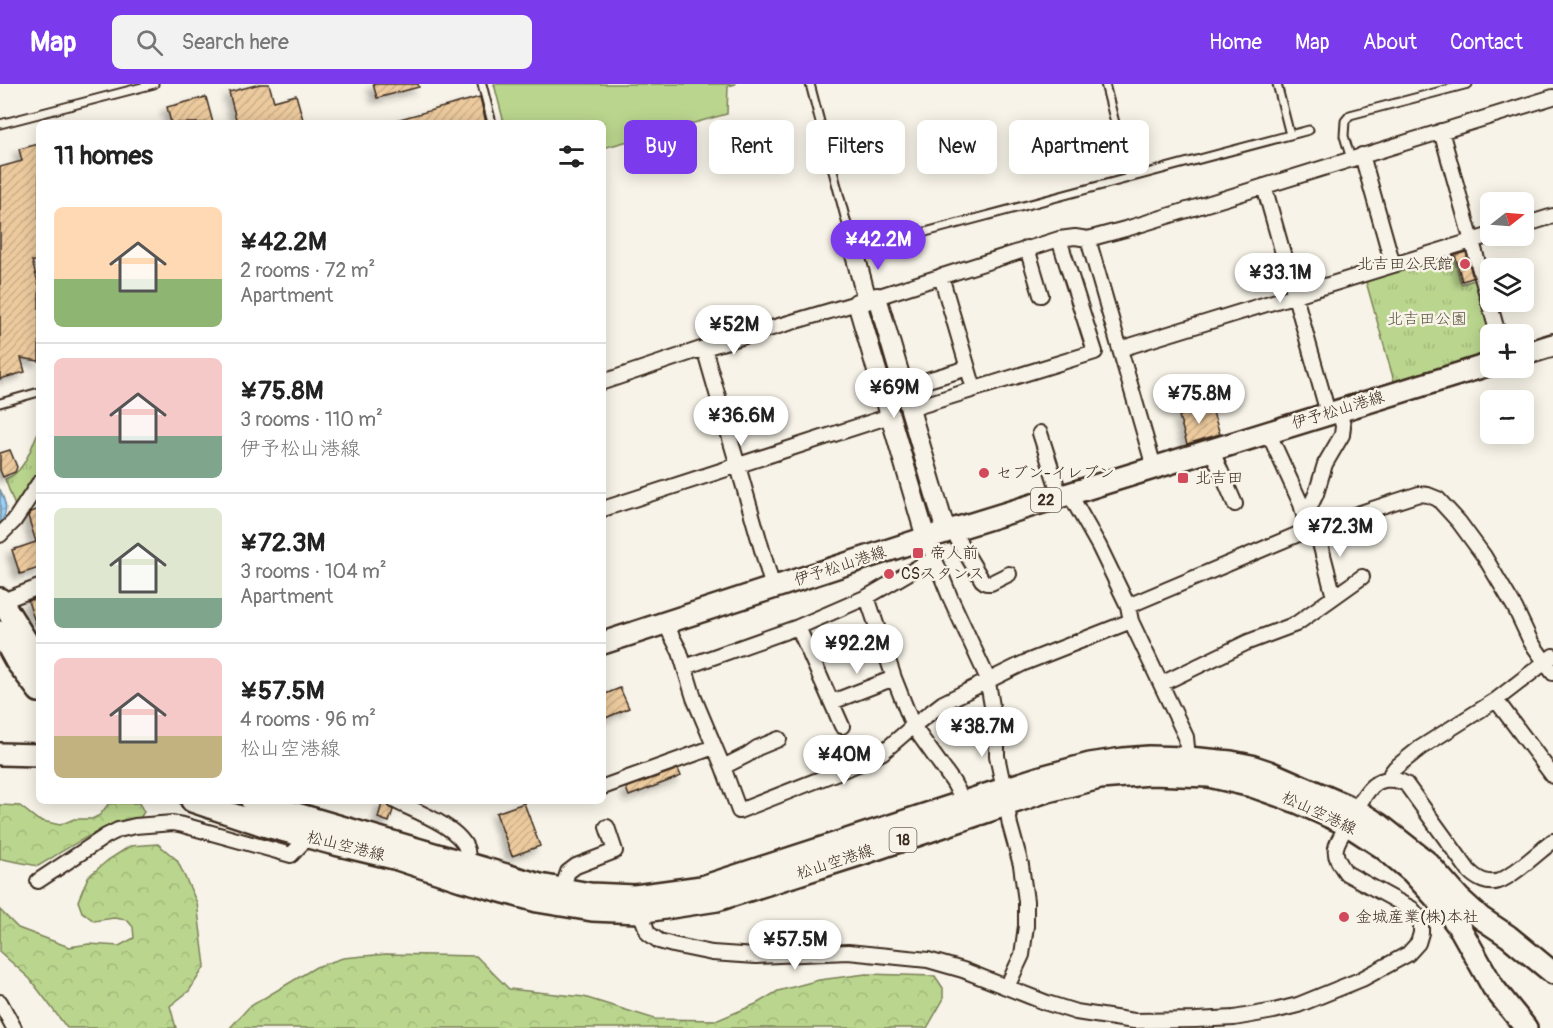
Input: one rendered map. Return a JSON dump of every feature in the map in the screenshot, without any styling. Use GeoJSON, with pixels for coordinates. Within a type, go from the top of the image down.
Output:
{"type":"FeatureCollection","features":[{"type":"Feature","properties":{"kind":"main road"},"geometry":{"type":"LineString","coordinates":[[1534,351],[1553,345]]}},
{"type":"Feature","properties":{"kind":"main road","name":"伊予松山港線"},"geometry":{"type":"LineString","coordinates":[[606,643],[942,533],[1480,367]]}},
{"type":"Feature","properties":{"kind":"main road"},"geometry":{"type":"LineString","coordinates":[[0,601],[36,657]]}},
{"type":"Feature","properties":{"kind":"main road"},"geometry":{"type":"LineString","coordinates":[[0,632],[16,661],[36,687]]}},
{"type":"Feature","properties":{"kind":"main road"},"geometry":{"type":"LineString","coordinates":[[0,754],[36,755]]}},
{"type":"Feature","properties":{"kind":"main road","name":"松山空港線"},"geometry":{"type":"LineString","coordinates":[[201,804],[257,823],[394,858],[537,902],[592,910],[637,904],[717,900],[1006,796],[1047,775],[1090,764],[1123,759],[1167,757],[1251,766],[1269,772],[1352,818],[1412,872],[1428,888],[1461,930],[1493,987],[1526,1028]]}},
{"type":"Feature","properties":{"kind":"main road","name":"松山空港線"},"geometry":{"type":"LineString","coordinates":[[262,804],[540,885],[637,904],[702,887],[964,802],[1044,792],[1100,778],[1151,774],[1209,776],[1252,786],[1297,802],[1380,825],[1428,863],[1459,898],[1481,918],[1508,936],[1553,973]]}},
{"type":"Feature","properties":{"kind":"street"},"geometry":{"type":"LineString","coordinates":[[606,381],[704,348],[867,300],[1027,248],[1059,239],[1075,237],[1088,239],[1129,228],[1553,97]]}},
{"type":"Feature","properties":{"kind":"street"},"geometry":{"type":"LineString","coordinates":[[1441,131],[1495,324]]}},
{"type":"Feature","properties":{"kind":"street"},"geometry":{"type":"LineString","coordinates":[[1356,157],[1394,265]]}},
{"type":"Feature","properties":{"kind":"street"},"geometry":{"type":"LineString","coordinates":[[1264,186],[1294,296],[1333,412],[1343,426],[1342,435],[1325,465],[1310,525]]}},
{"type":"Feature","properties":{"kind":"street"},"geometry":{"type":"LineString","coordinates":[[1534,222],[1553,216]]}},
{"type":"Feature","properties":{"kind":"street"},"geometry":{"type":"LineString","coordinates":[[1120,349],[1480,238]]}},
{"type":"Feature","properties":{"kind":"street"},"geometry":{"type":"LineString","coordinates":[[910,409],[1095,352],[1059,239]]}},
{"type":"Feature","properties":{"kind":"street"},"geometry":{"type":"LineString","coordinates":[[1088,239],[1154,467]]}},
{"type":"Feature","properties":{"kind":"street"},"geometry":{"type":"LineString","coordinates":[[1027,248],[1041,295]]}},
{"type":"Feature","properties":{"kind":"street"},"geometry":{"type":"LineString","coordinates":[[854,251],[867,300],[890,416],[942,533],[986,583],[991,583],[1009,574]]}},
{"type":"Feature","properties":{"kind":"street"},"geometry":{"type":"LineString","coordinates":[[941,276],[974,389]]}},
{"type":"Feature","properties":{"kind":"street"},"geometry":{"type":"LineString","coordinates":[[867,300],[904,387],[910,409],[942,533],[934,558],[979,658],[987,682],[1010,825],[1021,865],[1026,901],[1026,926],[1022,955],[1007,987]]}},
{"type":"Feature","properties":{"kind":"street"},"geometry":{"type":"LineString","coordinates":[[704,348],[773,588]]}},
{"type":"Feature","properties":{"kind":"street"},"geometry":{"type":"LineString","coordinates":[[904,387],[968,368]]}},
{"type":"Feature","properties":{"kind":"street"},"geometry":{"type":"LineString","coordinates":[[606,508],[890,416]]}},
{"type":"Feature","properties":{"kind":"street"},"geometry":{"type":"LineString","coordinates":[[1268,432],[1310,525],[1334,597]]}},
{"type":"Feature","properties":{"kind":"street"},"geometry":{"type":"LineString","coordinates":[[1040,433],[1064,495],[1099,546],[1128,606],[1131,621],[1186,737],[1188,758]]}},
{"type":"Feature","properties":{"kind":"street"},"geometry":{"type":"LineString","coordinates":[[1211,449],[1235,504]]}},
{"type":"Feature","properties":{"kind":"street"},"geometry":{"type":"LineString","coordinates":[[0,535],[14,521],[36,488]]}},
{"type":"Feature","properties":{"kind":"street"},"geometry":{"type":"LineString","coordinates":[[1128,606],[1310,525],[1419,494],[1438,499],[1459,522],[1484,556],[1515,608],[1531,642],[1550,664],[1420,748],[1395,768],[1391,773],[1391,780]]}},
{"type":"Feature","properties":{"kind":"street"},"geometry":{"type":"LineString","coordinates":[[685,667],[798,627],[867,597],[934,558]]}},
{"type":"Feature","properties":{"kind":"street"},"geometry":{"type":"LineString","coordinates":[[1161,684],[1248,642],[1296,624],[1362,577]]}},
{"type":"Feature","properties":{"kind":"street"},"geometry":{"type":"LineString","coordinates":[[0,601],[36,588]]}},
{"type":"Feature","properties":{"kind":"street"},"geometry":{"type":"LineString","coordinates":[[867,597],[913,726],[953,782],[964,802]]}},
{"type":"Feature","properties":{"kind":"street"},"geometry":{"type":"LineString","coordinates":[[665,623],[680,652],[694,698],[739,811],[866,761],[883,752],[943,703],[1024,663],[1131,621]]}},
{"type":"Feature","properties":{"kind":"street"},"geometry":{"type":"LineString","coordinates":[[798,627],[842,726]]}},
{"type":"Feature","properties":{"kind":"street"},"geometry":{"type":"LineString","coordinates":[[832,702],[894,678]]}},
{"type":"Feature","properties":{"kind":"street"},"geometry":{"type":"LineString","coordinates":[[1496,700],[1553,776]]}},
{"type":"Feature","properties":{"kind":"street"},"geometry":{"type":"LineString","coordinates":[[723,768],[757,748],[779,739]]}},
{"type":"Feature","properties":{"kind":"street"},"geometry":{"type":"LineString","coordinates":[[606,786],[714,747]]}},
{"type":"Feature","properties":{"kind":"street"},"geometry":{"type":"LineString","coordinates":[[637,904],[648,933],[659,941],[673,945],[712,952],[756,956],[798,956],[848,952],[928,960],[963,970],[1047,1003],[1101,1017],[1134,1021],[1234,1018],[1298,1005],[1362,979],[1408,954],[1418,943],[1421,924],[1412,909],[1346,873],[1339,865],[1336,847],[1361,799],[1371,786],[1386,779],[1398,780],[1406,784],[1469,872],[1477,879],[1487,882],[1499,881],[1553,841]]}},
{"type":"Feature","properties":{"kind":"street"},"geometry":{"type":"LineString","coordinates":[[401,804],[456,834],[468,852],[467,864]]}},
{"type":"Feature","properties":{"kind":"street"},"geometry":{"type":"LineString","coordinates":[[38,882],[106,836],[135,826],[160,823],[183,825],[291,855],[308,837]]}},
{"type":"Feature","properties":{"kind":"street"},"geometry":{"type":"LineString","coordinates":[[562,889],[568,872],[576,866],[615,850],[607,827]]}},
{"type":"Feature","properties":{"kind":"street"},"geometry":{"type":"LineString","coordinates":[[2,1009],[14,1028]]}},
{"type":"Feature","properties":{"kind":"lane"},"geometry":{"type":"LineString","coordinates":[[0,124],[153,84]]}},
{"type":"Feature","properties":{"kind":"lane"},"geometry":{"type":"LineString","coordinates":[[482,84],[491,120]]}},
{"type":"Feature","properties":{"kind":"lane"},"geometry":{"type":"LineString","coordinates":[[810,84],[854,251],[1309,130]]}},
{"type":"Feature","properties":{"kind":"lane"},"geometry":{"type":"LineString","coordinates":[[1105,84],[1129,177]]}},
{"type":"Feature","properties":{"kind":"lane"},"geometry":{"type":"LineString","coordinates":[[1277,84],[1290,135]]}},
{"type":"Feature","properties":{"kind":"lane"},"geometry":{"type":"LineString","coordinates":[[1356,157],[1344,136],[1345,121],[1350,115],[1468,84]]}},
{"type":"Feature","properties":{"kind":"lane"},"geometry":{"type":"LineString","coordinates":[[0,403],[36,393]]}},
{"type":"Feature","properties":{"kind":"green space"},"geometry":{"type":"Polygon","coordinates":[[[494,84],[736,84],[728,86],[727,114],[697,122],[697,120],[624,120],[624,142],[606,147],[606,120],[503,120],[494,84]]]}},
{"type":"Feature","properties":{"kind":"green space","name":"北吉田公園"},"geometry":{"type":"Polygon","coordinates":[[[1452,251],[1461,284],[1475,280],[1480,298],[1480,312],[1484,312],[1488,324],[1480,324],[1480,356],[1394,381],[1365,278],[1452,251]]]}},
{"type":"Feature","properties":{"kind":"green space"},"geometry":{"type":"Polygon","coordinates":[[[36,437],[36,484],[16,509],[5,479],[18,471],[36,437]]]}},
{"type":"Feature","properties":{"kind":"green space"},"geometry":{"type":"Polygon","coordinates":[[[108,804],[140,804],[144,812],[140,818],[113,825],[87,837],[38,866],[0,860],[0,805],[20,806],[38,820],[60,825],[74,819],[92,819],[100,815],[108,804]]]}},
{"type":"Feature","properties":{"kind":"green space"},"geometry":{"type":"Polygon","coordinates":[[[158,844],[177,860],[197,903],[205,966],[189,991],[170,1006],[176,1028],[67,1028],[30,979],[0,952],[0,910],[18,928],[69,947],[89,944],[119,946],[134,938],[133,927],[127,920],[114,918],[94,921],[82,912],[78,901],[88,877],[108,860],[130,846],[158,844]]]}},
{"type":"Feature","properties":{"kind":"green space"},"geometry":{"type":"Polygon","coordinates":[[[386,954],[476,956],[509,989],[584,997],[655,1019],[718,1020],[756,1004],[778,991],[819,980],[866,974],[935,976],[943,988],[943,1000],[927,1028],[230,1028],[249,1007],[316,967],[343,958],[386,954]]]}},
{"type":"Feature","properties":{"kind":"water"},"geometry":{"type":"Polygon","coordinates":[[[0,489],[6,507],[0,525],[0,489]]]}},
{"type":"Feature","properties":{"kind":"building"},"geometry":{"type":"Polygon","coordinates":[[[269,84],[274,101],[296,95],[303,120],[236,120],[229,92],[269,84]]]}},
{"type":"Feature","properties":{"kind":"building"},"geometry":{"type":"Polygon","coordinates":[[[373,84],[418,84],[419,87],[377,98],[373,84]]]}},
{"type":"Feature","properties":{"kind":"building"},"geometry":{"type":"Polygon","coordinates":[[[206,97],[212,120],[170,120],[167,107],[206,97]]]}},
{"type":"Feature","properties":{"kind":"building"},"geometry":{"type":"Polygon","coordinates":[[[480,97],[485,120],[396,120],[480,97]]]}},
{"type":"Feature","properties":{"kind":"building"},"geometry":{"type":"Polygon","coordinates":[[[36,145],[36,261],[32,261],[36,275],[36,360],[21,358],[25,372],[0,379],[0,167],[22,161],[19,149],[36,145]]]}},
{"type":"Feature","properties":{"kind":"building","name":"北吉田公民館"},"geometry":{"type":"Polygon","coordinates":[[[1466,252],[1473,278],[1462,281],[1455,255],[1466,252]]]}},
{"type":"Feature","properties":{"kind":"building"},"geometry":{"type":"Polygon","coordinates":[[[1211,406],[1220,434],[1187,444],[1179,416],[1211,406]]]}},
{"type":"Feature","properties":{"kind":"building"},"geometry":{"type":"Polygon","coordinates":[[[10,450],[17,467],[15,472],[3,477],[0,470],[0,453],[10,450]]]}},
{"type":"Feature","properties":{"kind":"building"},"geometry":{"type":"Polygon","coordinates":[[[36,510],[36,542],[28,516],[36,510]]]}},
{"type":"Feature","properties":{"kind":"building"},"geometry":{"type":"Polygon","coordinates":[[[36,542],[36,569],[20,574],[12,550],[36,542]]]}},
{"type":"Feature","properties":{"kind":"building"},"geometry":{"type":"Polygon","coordinates":[[[36,598],[36,625],[28,601],[36,598]]]}},
{"type":"Feature","properties":{"kind":"building"},"geometry":{"type":"Polygon","coordinates":[[[620,688],[629,708],[606,718],[606,694],[620,688]]]}},
{"type":"Feature","properties":{"kind":"building"},"geometry":{"type":"Polygon","coordinates":[[[678,769],[681,776],[629,796],[626,788],[678,769]]]}},
{"type":"Feature","properties":{"kind":"building"},"geometry":{"type":"Polygon","coordinates":[[[382,804],[387,804],[393,810],[389,822],[378,818],[382,804]]]}},
{"type":"Feature","properties":{"kind":"building"},"geometry":{"type":"Polygon","coordinates":[[[524,804],[540,846],[512,856],[496,813],[524,804]]]}},
{"type":"Feature","properties":{"kind":"place","name":"北吉田公民館"},"geometry":{"type":"Point","coordinates":[1465,264]}},
{"type":"Feature","properties":{"kind":"place","name":"セブン-イレブン"},"geometry":{"type":"Point","coordinates":[984,473]}},
{"type":"Feature","properties":{"kind":"place","name":"北吉田"},"geometry":{"type":"Point","coordinates":[1183,478]}},
{"type":"Feature","properties":{"kind":"place","name":"帝人前"},"geometry":{"type":"Point","coordinates":[918,553]}},
{"type":"Feature","properties":{"kind":"place","name":"CSスタンス"},"geometry":{"type":"Point","coordinates":[889,574]}},
{"type":"Feature","properties":{"kind":"place","name":"金城産業(株)本社"},"geometry":{"type":"Point","coordinates":[1344,917]}}]}
